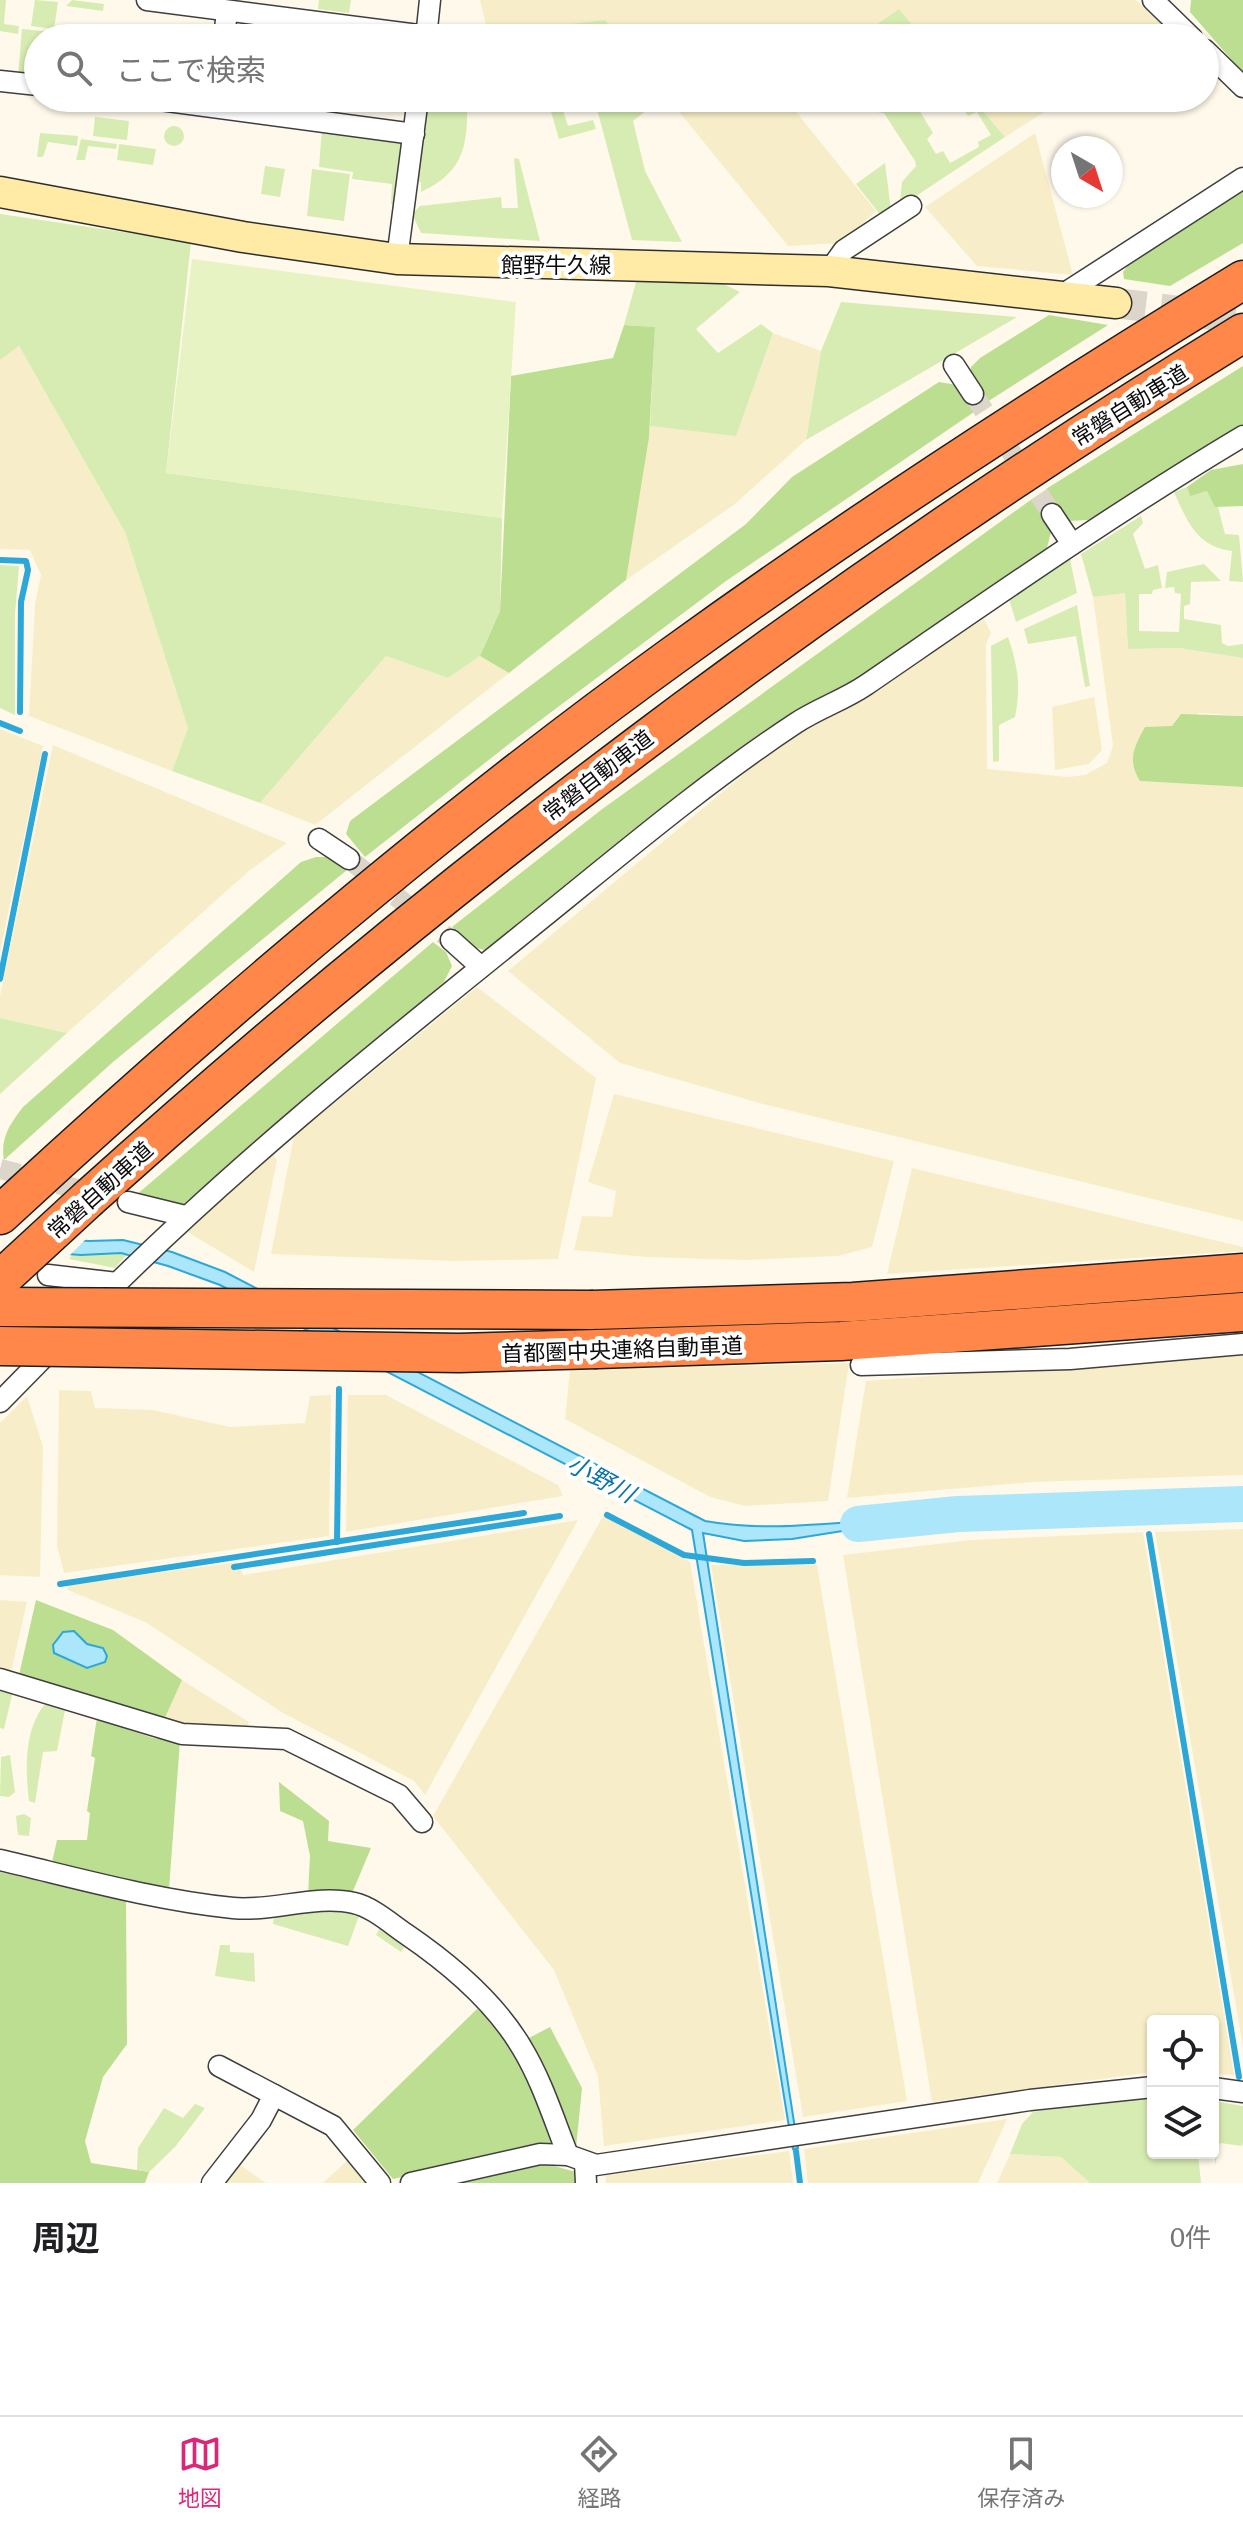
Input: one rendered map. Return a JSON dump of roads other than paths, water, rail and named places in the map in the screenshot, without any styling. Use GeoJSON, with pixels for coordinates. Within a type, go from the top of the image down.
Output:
{"type":"FeatureCollection","features":[{"type":"Feature","properties":{"kind":"highway","name":"常磐自動車道"},"geometry":{"type":"LineString","coordinates":[[16,1183],[117,1109],[467,815],[672,657],[942,469],[1243,280]]}},
{"type":"Feature","properties":{"kind":"highway","name":"常磐自動車道"},"geometry":{"type":"LineString","coordinates":[[0,1280],[89,1198],[388,938],[700,695],[967,509],[1243,333]]}},
{"type":"Feature","properties":{"kind":"highway"},"geometry":{"type":"LineString","coordinates":[[0,1215],[16,1183]]}},
{"type":"Feature","properties":{"kind":"highway","name":"首都圏中央連絡自動車道"},"geometry":{"type":"LineString","coordinates":[[0,1307],[593,1310],[853,1302],[1243,1273]]}},
{"type":"Feature","properties":{"kind":"highway","name":"首都圏中央連絡自動車道"},"geometry":{"type":"LineString","coordinates":[[0,1346],[459,1353],[841,1341],[1243,1312]]}},
{"type":"Feature","properties":{"kind":"main road","name":"館野牛久線"},"geometry":{"type":"LineString","coordinates":[[0,192],[257,239],[397,259],[829,271],[1116,303]]}},
{"type":"Feature","properties":{"kind":"street"},"geometry":{"type":"LineString","coordinates":[[147,0],[236,8],[341,24]]}},
{"type":"Feature","properties":{"kind":"street"},"geometry":{"type":"LineString","coordinates":[[427,24],[430,0]]}},
{"type":"Feature","properties":{"kind":"street"},"geometry":{"type":"LineString","coordinates":[[1153,0],[1178,24]]}},
{"type":"Feature","properties":{"kind":"street"},"geometry":{"type":"LineString","coordinates":[[1219,64],[1243,87]]}},
{"type":"Feature","properties":{"kind":"street"},"geometry":{"type":"LineString","coordinates":[[0,81],[24,84]]}},
{"type":"Feature","properties":{"kind":"street"},"geometry":{"type":"LineString","coordinates":[[278,112],[414,134]]}},
{"type":"Feature","properties":{"kind":"street"},"geometry":{"type":"LineString","coordinates":[[397,259],[416,112]]}},
{"type":"Feature","properties":{"kind":"street"},"geometry":{"type":"LineString","coordinates":[[1062,295],[1243,178]]}},
{"type":"Feature","properties":{"kind":"street"},"geometry":{"type":"LineString","coordinates":[[829,271],[844,250],[911,206]]}},
{"type":"Feature","properties":{"kind":"street"},"geometry":{"type":"LineString","coordinates":[[954,365],[973,394]]}},
{"type":"Feature","properties":{"kind":"street"},"geometry":{"type":"LineString","coordinates":[[0,1402],[185,1216],[373,1052],[677,811],[798,722],[857,691],[1072,544],[1243,436]]}},
{"type":"Feature","properties":{"kind":"street"},"geometry":{"type":"LineString","coordinates":[[1214,454],[1243,453]]}},
{"type":"Feature","properties":{"kind":"street"},"geometry":{"type":"LineString","coordinates":[[1052,514],[1072,544]]}},
{"type":"Feature","properties":{"kind":"street"},"geometry":{"type":"LineString","coordinates":[[319,839],[349,859]]}},
{"type":"Feature","properties":{"kind":"street"},"geometry":{"type":"LineString","coordinates":[[451,940],[481,967]]}},
{"type":"Feature","properties":{"kind":"street"},"geometry":{"type":"LineString","coordinates":[[128,1202],[185,1216]]}},
{"type":"Feature","properties":{"kind":"street"},"geometry":{"type":"LineString","coordinates":[[48,1275],[123,1277]]}},
{"type":"Feature","properties":{"kind":"street"},"geometry":{"type":"LineString","coordinates":[[861,1365],[1070,1359],[1243,1344]]}},
{"type":"Feature","properties":{"kind":"street"},"geometry":{"type":"LineString","coordinates":[[0,1679],[182,1734],[286,1739],[399,1795],[422,1822]]}},
{"type":"Feature","properties":{"kind":"street"},"geometry":{"type":"LineString","coordinates":[[0,1860],[176,1900],[230,1908],[254,1910],[337,1901],[363,1906],[428,1949],[475,1989],[511,2030],[525,2052],[586,2183]]}},
{"type":"Feature","properties":{"kind":"street"},"geometry":{"type":"LineString","coordinates":[[219,2066],[333,2126],[380,2183]]}},
{"type":"Feature","properties":{"kind":"street"},"geometry":{"type":"LineString","coordinates":[[411,2183],[540,2154],[576,2158],[596,2165],[1030,2100],[1147,2088]]}},
{"type":"Feature","properties":{"kind":"street"},"geometry":{"type":"LineString","coordinates":[[1219,2089],[1243,2092]]}},
{"type":"Feature","properties":{"kind":"street"},"geometry":{"type":"LineString","coordinates":[[212,2183],[261,2120],[274,2095]]}},
{"type":"Feature","properties":{"kind":"water"},"geometry":{"type":"Polygon","coordinates":[[[0,1235],[123,1240],[172,1252],[225,1272],[705,1521],[783,1526],[912,1520],[792,1539],[744,1541],[703,1533],[798,2148],[793,2149],[788,2121],[692,1530],[220,1285],[121,1253],[81,1255],[0,1249],[0,1235]]]}},
{"type":"Feature","properties":{"kind":"water"},"geometry":{"type":"Polygon","coordinates":[[[74,1631],[87,1644],[103,1648],[107,1656],[105,1662],[87,1668],[54,1653],[53,1645],[63,1632],[74,1631]]]}},
{"type":"Feature","properties":{"kind":"waterway"},"geometry":{"type":"LineString","coordinates":[[0,560],[26,561],[28,570],[21,602],[20,712]]}},
{"type":"Feature","properties":{"kind":"waterway"},"geometry":{"type":"LineString","coordinates":[[0,723],[20,731]]}},
{"type":"Feature","properties":{"kind":"waterway"},"geometry":{"type":"LineString","coordinates":[[0,979],[45,754]]}},
{"type":"Feature","properties":{"kind":"waterway"},"geometry":{"type":"LineString","coordinates":[[337,1542],[339,1389]]}},
{"type":"Feature","properties":{"kind":"waterway","name":"小野川"},"geometry":{"type":"LineString","coordinates":[[858,1524],[958,1514],[1243,1504]]}},
{"type":"Feature","properties":{"kind":"waterway","name":"小野川"},"geometry":{"type":"LineString","coordinates":[[1143,1508],[1144,1512]]}},
{"type":"Feature","properties":{"kind":"waterway"},"geometry":{"type":"LineString","coordinates":[[60,1584],[524,1513]]}},
{"type":"Feature","properties":{"kind":"waterway"},"geometry":{"type":"LineString","coordinates":[[607,1515],[684,1555],[744,1563],[813,1561]]}},
{"type":"Feature","properties":{"kind":"waterway"},"geometry":{"type":"LineString","coordinates":[[234,1567],[560,1516]]}},
{"type":"Feature","properties":{"kind":"waterway"},"geometry":{"type":"LineString","coordinates":[[1149,1534],[1239,2077]]}},
{"type":"Feature","properties":{"kind":"waterway"},"geometry":{"type":"LineString","coordinates":[[796,2151],[800,2183]]}},
{"type":"Feature","properties":{"kind":"tunnel"},"geometry":{"type":"LineString","coordinates":[[1116,303],[1243,319]]}},
{"type":"Feature","properties":{"kind":"tunnel"},"geometry":{"type":"LineString","coordinates":[[973,394],[1052,514]]}},
{"type":"Feature","properties":{"kind":"tunnel"},"geometry":{"type":"LineString","coordinates":[[349,859],[451,940]]}},
{"type":"Feature","properties":{"kind":"tunnel"},"geometry":{"type":"LineString","coordinates":[[0,1169],[97,1194]]}}]}
